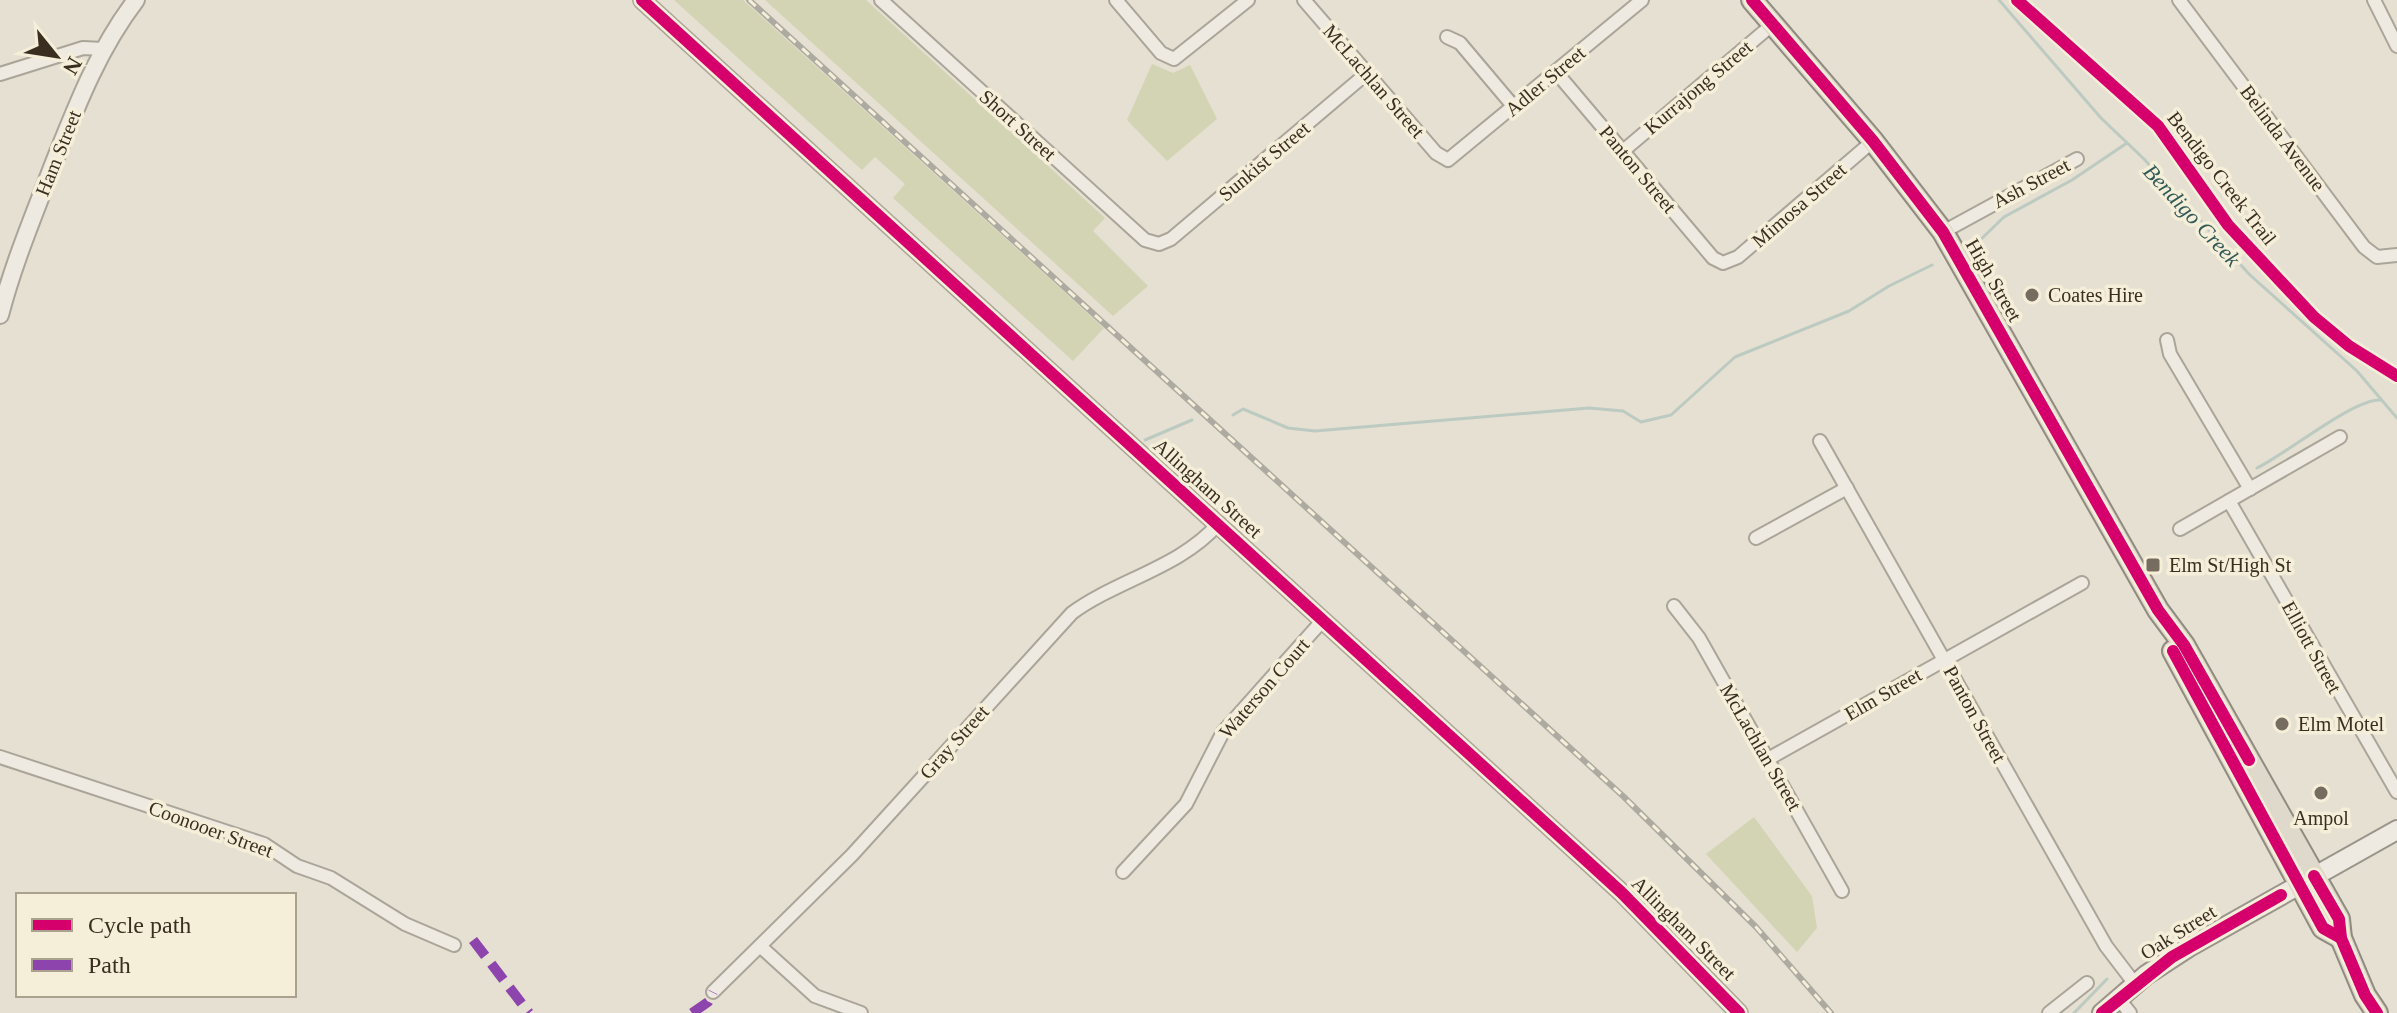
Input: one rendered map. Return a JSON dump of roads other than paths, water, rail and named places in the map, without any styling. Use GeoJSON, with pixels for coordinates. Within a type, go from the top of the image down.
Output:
{"type":"FeatureCollection","features":[{"type":"Feature","properties":{"kind":"highway","name":"High Street"},"geometry":{"type":"LineString","coordinates":[[1752,0],[1873,141],[1943,232],[2158,610],[2190,686],[2306,881],[2323,928],[2341,938],[2364,1004],[2377,1013]]}},
{"type":"Feature","properties":{"kind":"main road","name":"Oak Street"},"geometry":{"type":"LineString","coordinates":[[2102,1013],[2135,984],[2189,947],[2397,830]]}},
{"type":"Feature","properties":{"kind":"street","name":"Ham Street"},"geometry":{"type":"LineString","coordinates":[[0,315],[28,229],[103,49],[136,0]]}},
{"type":"Feature","properties":{"kind":"street","name":"Allingham Street"},"geometry":{"type":"LineString","coordinates":[[642,0],[1647,917],[1739,1013]]}},
{"type":"Feature","properties":{"kind":"street","name":"Short Street"},"geometry":{"type":"LineString","coordinates":[[881,0],[1145,240],[1159,244]]}},
{"type":"Feature","properties":{"kind":"street"},"geometry":{"type":"LineString","coordinates":[[1116,0],[1161,53],[1174,59],[1248,0]]}},
{"type":"Feature","properties":{"kind":"street","name":"McLachlan Street"},"geometry":{"type":"LineString","coordinates":[[1304,0],[1438,156],[1446,160]]}},
{"type":"Feature","properties":{"kind":"street","name":"Adler Street"},"geometry":{"type":"LineString","coordinates":[[1446,160],[1453,159],[1642,0]]}},
{"type":"Feature","properties":{"kind":"street","name":"Belinda Avenue"},"geometry":{"type":"LineString","coordinates":[[2179,0],[2364,247],[2377,257],[2397,255]]}},
{"type":"Feature","properties":{"kind":"street"},"geometry":{"type":"LineString","coordinates":[[2374,0],[2397,46]]}},
{"type":"Feature","properties":{"kind":"street","name":"Kurrajong Street"},"geometry":{"type":"LineString","coordinates":[[1623,151],[1773,24]]}},
{"type":"Feature","properties":{"kind":"street"},"geometry":{"type":"LineString","coordinates":[[1447,37],[1460,43],[1514,107]]}},
{"type":"Feature","properties":{"kind":"street"},"geometry":{"type":"LineString","coordinates":[[0,74],[90,46],[103,49]]}},
{"type":"Feature","properties":{"kind":"street","name":"Panton Street"},"geometry":{"type":"LineString","coordinates":[[1556,72],[1713,258],[1723,263]]}},
{"type":"Feature","properties":{"kind":"street","name":"Sunkist Street"},"geometry":{"type":"LineString","coordinates":[[1159,244],[1177,234],[1366,74]]}},
{"type":"Feature","properties":{"kind":"street","name":"Mimosa Street"},"geometry":{"type":"LineString","coordinates":[[1723,263],[1738,257],[1873,141]]}},
{"type":"Feature","properties":{"kind":"street","name":"Ash Street"},"geometry":{"type":"LineString","coordinates":[[1943,232],[2077,159]]}},
{"type":"Feature","properties":{"kind":"street"},"geometry":{"type":"LineString","coordinates":[[2167,340],[2170,354],[2250,489]]}},
{"type":"Feature","properties":{"kind":"street"},"geometry":{"type":"LineString","coordinates":[[2180,529],[2340,437]]}},
{"type":"Feature","properties":{"kind":"street","name":"Panton Street"},"geometry":{"type":"LineString","coordinates":[[1820,441],[2106,946],[2135,984]]}},
{"type":"Feature","properties":{"kind":"street"},"geometry":{"type":"LineString","coordinates":[[1756,538],[1847,488]]}},
{"type":"Feature","properties":{"kind":"street","name":"Elliott Street"},"geometry":{"type":"LineString","coordinates":[[2229,501],[2397,792]]}},
{"type":"Feature","properties":{"kind":"street","name":"Gray Street"},"geometry":{"type":"LineString","coordinates":[[713,992],[852,855],[1072,613],[1104,592],[1190,549],[1218,524]]}},
{"type":"Feature","properties":{"kind":"street","name":"Elm Street"},"geometry":{"type":"LineString","coordinates":[[1768,759],[2082,583]]}},
{"type":"Feature","properties":{"kind":"street","name":"McLachlan Street"},"geometry":{"type":"LineString","coordinates":[[1674,606],[1699,638],[1842,891]]}},
{"type":"Feature","properties":{"kind":"street","name":"Waterson Court"},"geometry":{"type":"LineString","coordinates":[[1123,872],[1186,804],[1223,732],[1323,620]]}},
{"type":"Feature","properties":{"kind":"street","name":"Coonooer Street"},"geometry":{"type":"LineString","coordinates":[[0,757],[264,844],[297,866],[331,878],[405,924],[454,945]]}},
{"type":"Feature","properties":{"kind":"street"},"geometry":{"type":"LineString","coordinates":[[761,947],[815,996],[861,1013]]}},
{"type":"Feature","properties":{"kind":"street"},"geometry":{"type":"LineString","coordinates":[[2051,1012],[2087,983]]}},
{"type":"Feature","properties":{"kind":"street"},"geometry":{"type":"LineString","coordinates":[[2118,998],[2130,1013]]}},
{"type":"Feature","properties":{"kind":"waterway","name":"Bendigo Creek"},"geometry":{"type":"LineString","coordinates":[[1999,0],[2101,118],[2144,159],[2250,275],[2357,371],[2397,418]]}},
{"type":"Feature","properties":{"kind":"waterway"},"geometry":{"type":"LineString","coordinates":[[1976,244],[2004,217],[2072,180],[2127,143]]}},
{"type":"Feature","properties":{"kind":"waterway"},"geometry":{"type":"LineString","coordinates":[[1233,415],[1243,409],[1288,428],[1315,431],[1589,408],[1623,411],[1641,422],[1671,415],[1735,357],[1849,311],[1889,286],[1932,265]]}},
{"type":"Feature","properties":{"kind":"waterway"},"geometry":{"type":"LineString","coordinates":[[2257,468],[2338,417],[2369,402],[2381,400]]}},
{"type":"Feature","properties":{"kind":"waterway"},"geometry":{"type":"LineString","coordinates":[[1145,440],[1192,420]]}},
{"type":"Feature","properties":{"kind":"waterway"},"geometry":{"type":"LineString","coordinates":[[2074,1013],[2107,979]]}},
{"type":"Feature","properties":{"kind":"railway"},"geometry":{"type":"LineString","coordinates":[[749,0],[1624,797],[1756,927],[1831,1013]]}},
{"type":"Feature","properties":{"kind":"place","name":"Coates Hire"},"geometry":{"type":"Point","coordinates":[2032,295]}},
{"type":"Feature","properties":{"kind":"place","name":"Elm St/High St"},"geometry":{"type":"Point","coordinates":[2153,565]}},
{"type":"Feature","properties":{"kind":"place","name":"Elm Motel"},"geometry":{"type":"Point","coordinates":[2282,724]}},
{"type":"Feature","properties":{"kind":"place","name":"Ampol"},"geometry":{"type":"Point","coordinates":[2321,793]}}]}
